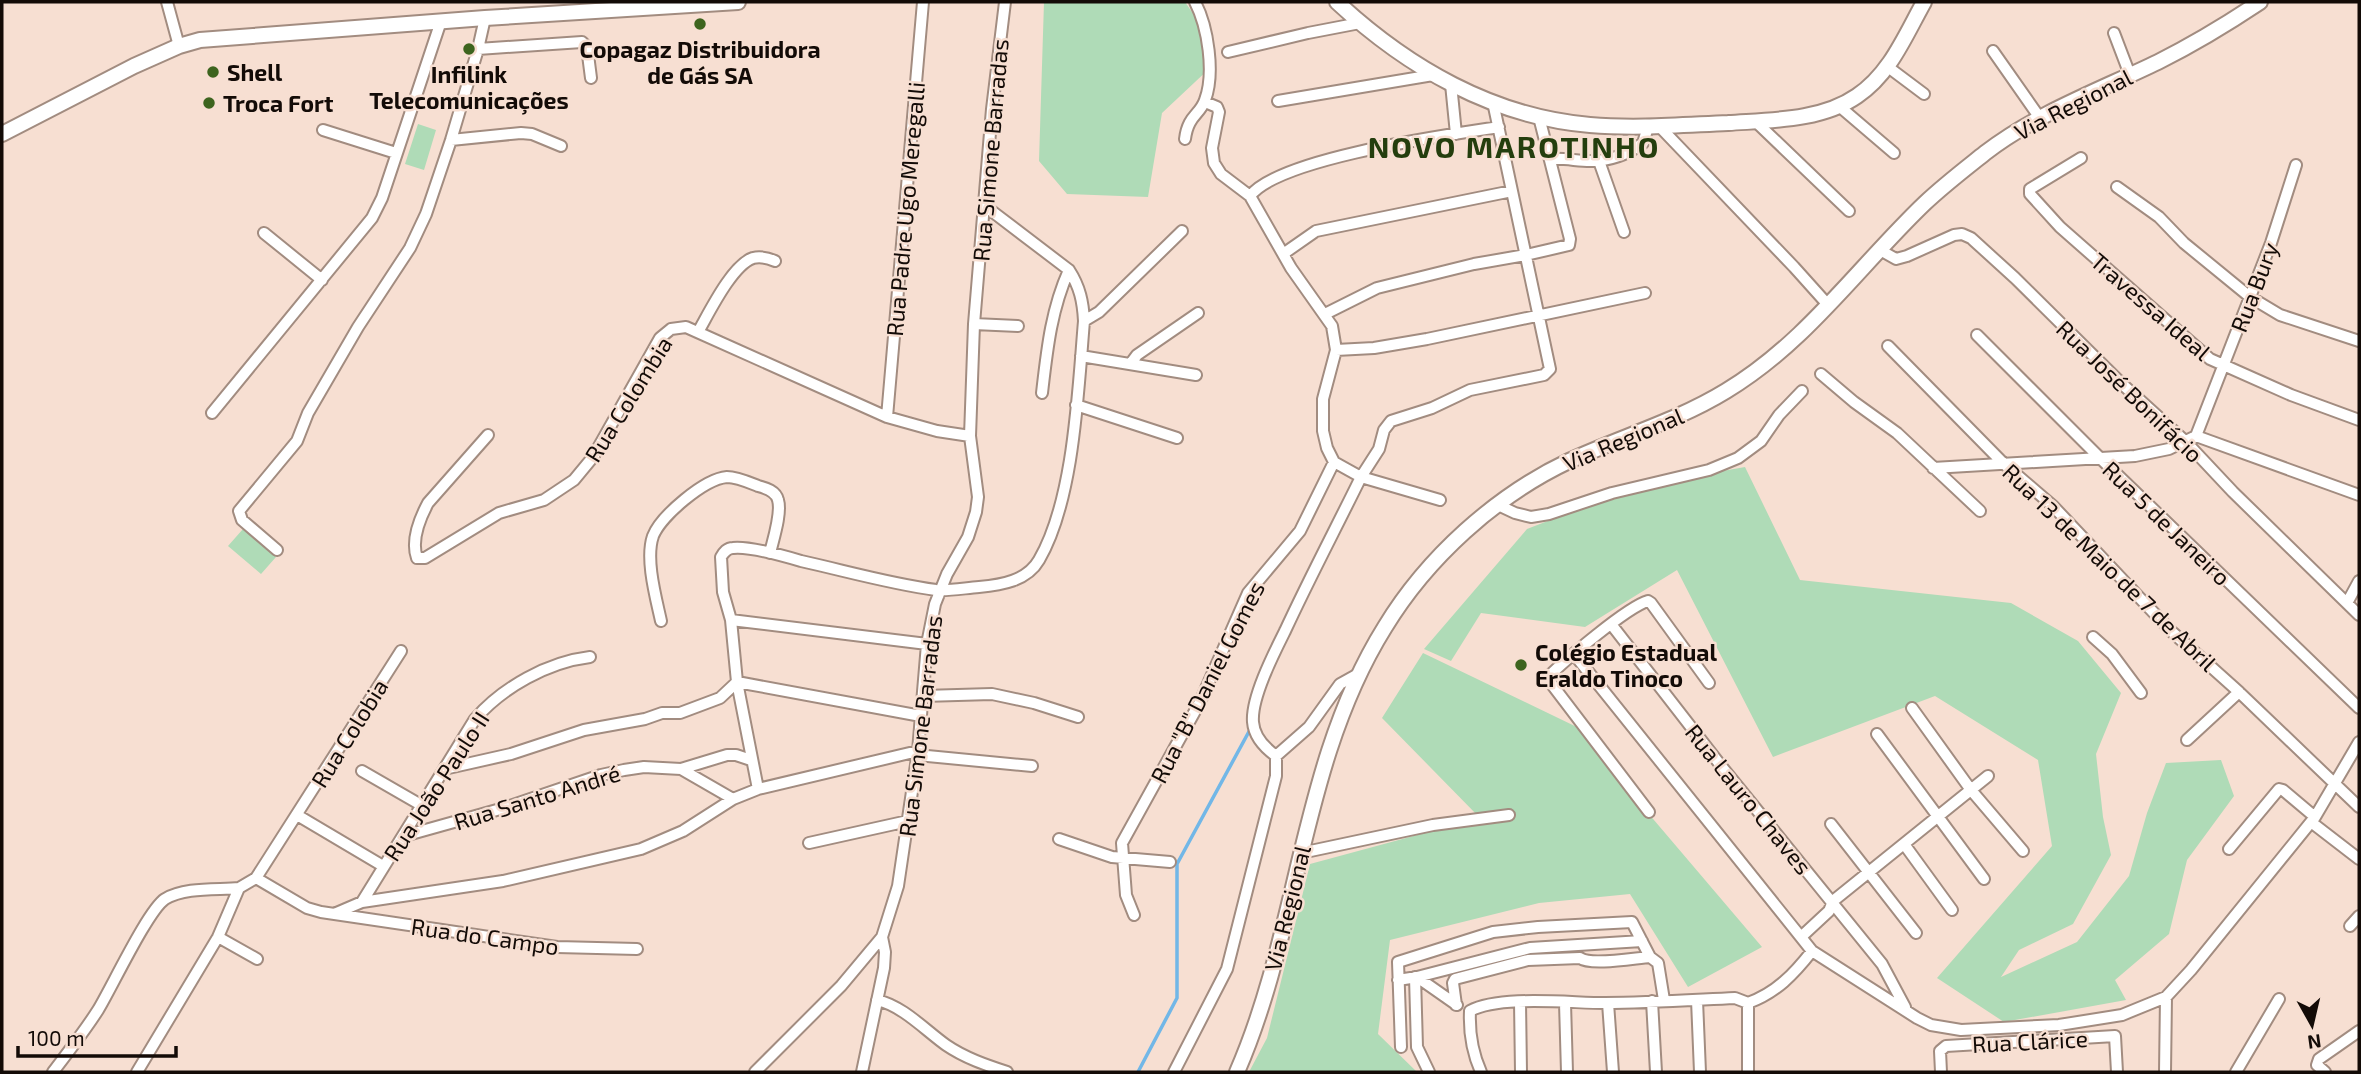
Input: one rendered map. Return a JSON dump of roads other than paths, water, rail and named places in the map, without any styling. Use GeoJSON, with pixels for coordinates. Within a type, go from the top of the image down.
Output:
{"type":"FeatureCollection","features":[{"type":"Feature","properties":{"kind":"main road"},"geometry":{"type":"LineString","coordinates":[[2,135],[134,66],[179,46],[210,39],[485,18],[584,7],[738,2]]}},
{"type":"Feature","properties":{"kind":"main road"},"geometry":{"type":"LineString","coordinates":[[1337,2],[1393,49],[1433,75],[1493,102],[1539,117],[1589,125],[1654,127],[1812,115],[1839,106],[1872,85],[1888,67],[1923,2]]}},
{"type":"Feature","properties":{"kind":"main road","name":"Via Regional"},"geometry":{"type":"LineString","coordinates":[[1237,1072],[1262,1004],[1325,760],[1358,674],[1384,628],[1424,573],[1447,549],[1518,489],[1569,461],[1680,416],[1727,391],[1762,367],[1829,306],[1925,203],[2017,130],[2197,42],[2260,2]]}},
{"type":"Feature","properties":{"kind":"street"},"geometry":{"type":"LineString","coordinates":[[167,2],[179,46]]}},
{"type":"Feature","properties":{"kind":"street","name":"Rua Padre Ugo Meregalli"},"geometry":{"type":"LineString","coordinates":[[887,417],[923,2]]}},
{"type":"Feature","properties":{"kind":"street","name":"Rua Simone Barradas"},"geometry":{"type":"LineString","coordinates":[[755,1072],[841,986],[882,937],[898,886],[917,753],[927,644],[939,590],[968,537],[978,497],[970,436],[975,324],[992,109],[1005,2]]}},
{"type":"Feature","properties":{"kind":"street"},"geometry":{"type":"LineString","coordinates":[[1185,139],[1191,118],[1205,102],[1209,63],[1203,18],[1195,2]]}},
{"type":"Feature","properties":{"kind":"street"},"geometry":{"type":"LineString","coordinates":[[277,550],[242,520],[239,511],[297,441],[320,391],[410,248],[426,214],[451,140],[485,18]]}},
{"type":"Feature","properties":{"kind":"street"},"geometry":{"type":"LineString","coordinates":[[212,413],[372,218],[382,198],[441,21]]}},
{"type":"Feature","properties":{"kind":"street"},"geometry":{"type":"LineString","coordinates":[[1228,52],[1360,23]]}},
{"type":"Feature","properties":{"kind":"street"},"geometry":{"type":"LineString","coordinates":[[2114,33],[2130,75]]}},
{"type":"Feature","properties":{"kind":"street"},"geometry":{"type":"LineString","coordinates":[[478,49],[582,42],[587,47],[591,78]]}},
{"type":"Feature","properties":{"kind":"street"},"geometry":{"type":"LineString","coordinates":[[1993,51],[2040,118]]}},
{"type":"Feature","properties":{"kind":"street"},"geometry":{"type":"LineString","coordinates":[[1888,67],[1924,94]]}},
{"type":"Feature","properties":{"kind":"street"},"geometry":{"type":"LineString","coordinates":[[1278,102],[1433,75]]}},
{"type":"Feature","properties":{"kind":"street"},"geometry":{"type":"LineString","coordinates":[[1451,84],[1456,134]]}},
{"type":"Feature","properties":{"kind":"street"},"geometry":{"type":"LineString","coordinates":[[1205,102],[1218,109],[1212,148],[1214,163],[1221,174],[1250,196],[1291,268],[1332,326],[1336,350],[1323,399],[1323,431],[1334,462],[1361,477],[1440,500]]}},
{"type":"Feature","properties":{"kind":"street"},"geometry":{"type":"LineString","coordinates":[[1174,1072],[1227,969],[1276,776],[1276,756],[1259,740],[1253,725],[1255,704],[1268,666],[1361,477],[1378,449],[1384,430],[1391,421],[1432,408],[1470,390],[1544,375],[1550,369],[1493,102]]}},
{"type":"Feature","properties":{"kind":"street"},"geometry":{"type":"LineString","coordinates":[[1839,106],[1894,153]]}},
{"type":"Feature","properties":{"kind":"street"},"geometry":{"type":"LineString","coordinates":[[1325,314],[1377,288],[1474,264],[1566,247],[1570,239],[1539,117]]}},
{"type":"Feature","properties":{"kind":"street"},"geometry":{"type":"LineString","coordinates":[[1755,121],[1849,211]]}},
{"type":"Feature","properties":{"kind":"street"},"geometry":{"type":"LineString","coordinates":[[1250,196],[1256,188],[1315,162],[1499,127]]}},
{"type":"Feature","properties":{"kind":"street"},"geometry":{"type":"LineString","coordinates":[[1551,159],[1598,161],[1623,155],[1643,143],[1654,127],[1794,267],[1829,306]]}},
{"type":"Feature","properties":{"kind":"street"},"geometry":{"type":"LineString","coordinates":[[323,130],[396,153]]}},
{"type":"Feature","properties":{"kind":"street"},"geometry":{"type":"LineString","coordinates":[[451,140],[521,133],[532,134],[561,146]]}},
{"type":"Feature","properties":{"kind":"street","name":"Travessa Ideal"},"geometry":{"type":"LineString","coordinates":[[2081,158],[2031,187],[2030,194],[2060,227],[2199,351],[2223,366],[2359,420]]}},
{"type":"Feature","properties":{"kind":"street"},"geometry":{"type":"LineString","coordinates":[[1598,161],[1624,232]]}},
{"type":"Feature","properties":{"kind":"street","name":"Rua Bury"},"geometry":{"type":"LineString","coordinates":[[2191,439],[2250,297],[2286,201],[2296,165]]}},
{"type":"Feature","properties":{"kind":"street"},"geometry":{"type":"LineString","coordinates":[[2117,187],[2159,217],[2184,243],[2250,297],[2280,315],[2359,341]]}},
{"type":"Feature","properties":{"kind":"street"},"geometry":{"type":"LineString","coordinates":[[1283,254],[1316,231],[1512,191]]}},
{"type":"Feature","properties":{"kind":"street"},"geometry":{"type":"LineString","coordinates":[[758,789],[737,682],[731,620],[723,592],[721,557],[726,550],[733,547],[770,553],[881,580],[939,590],[1008,583],[1030,571],[1039,561],[1056,520],[1069,463],[1076,405],[1084,321],[1082,299],[1069,270],[985,206]]}},
{"type":"Feature","properties":{"kind":"street"},"geometry":{"type":"LineString","coordinates":[[1084,321],[1099,312],[1182,231]]}},
{"type":"Feature","properties":{"kind":"street"},"geometry":{"type":"LineString","coordinates":[[264,233],[322,279]]}},
{"type":"Feature","properties":{"kind":"street","name":"Rua José Bonifácio"},"geometry":{"type":"LineString","coordinates":[[1881,250],[1896,259],[1954,235],[1962,234],[1971,238],[2191,439],[2243,502],[2359,615]]}},
{"type":"Feature","properties":{"kind":"street"},"geometry":{"type":"LineString","coordinates":[[698,332],[738,269],[753,258],[775,261]]}},
{"type":"Feature","properties":{"kind":"street"},"geometry":{"type":"LineString","coordinates":[[1042,393],[1050,325],[1060,289],[1069,270]]}},
{"type":"Feature","properties":{"kind":"street"},"geometry":{"type":"LineString","coordinates":[[1336,350],[1374,348],[1427,339],[1646,293]]}},
{"type":"Feature","properties":{"kind":"street"},"geometry":{"type":"LineString","coordinates":[[1131,363],[1137,355],[1198,313]]}},
{"type":"Feature","properties":{"kind":"street"},"geometry":{"type":"LineString","coordinates":[[975,324],[1018,326]]}},
{"type":"Feature","properties":{"kind":"street","name":"Rua Colombia"},"geometry":{"type":"LineString","coordinates":[[488,435],[428,503],[422,514],[415,544],[417,558],[425,558],[499,513],[544,500],[574,480],[593,457],[660,338],[678,327],[698,332],[887,417],[919,427],[970,436]]}},
{"type":"Feature","properties":{"kind":"street","name":"Rua 5 de Janeiro"},"geometry":{"type":"LineString","coordinates":[[1977,335],[2359,708]]}},
{"type":"Feature","properties":{"kind":"street","name":"Rua 13 de Maio de 7 de Abril"},"geometry":{"type":"LineString","coordinates":[[1888,346],[2003,463],[2053,506],[2171,631],[2359,807]]}},
{"type":"Feature","properties":{"kind":"street"},"geometry":{"type":"LineString","coordinates":[[1081,356],[1196,375]]}},
{"type":"Feature","properties":{"kind":"street"},"geometry":{"type":"LineString","coordinates":[[1821,374],[1897,433],[1980,511]]}},
{"type":"Feature","properties":{"kind":"street"},"geometry":{"type":"LineString","coordinates":[[1498,505],[1531,517],[1549,514],[1612,493],[1709,470],[1738,458],[1760,441],[1779,415],[1802,391]]}},
{"type":"Feature","properties":{"kind":"street"},"geometry":{"type":"LineString","coordinates":[[1076,405],[1177,438]]}},
{"type":"Feature","properties":{"kind":"street"},"geometry":{"type":"LineString","coordinates":[[1933,468],[2152,453],[2191,439],[2359,495]]}},
{"type":"Feature","properties":{"kind":"street","name":"Rua \"B\" Daniel Gomes"},"geometry":{"type":"LineString","coordinates":[[1134,915],[1126,895],[1122,843],[1200,702],[1248,593],[1300,531],[1334,462]]}},
{"type":"Feature","properties":{"kind":"street"},"geometry":{"type":"LineString","coordinates":[[661,621],[652,575],[653,537],[673,510],[708,484],[727,477],[736,478],[770,490],[776,496],[779,510],[770,553]]}},
{"type":"Feature","properties":{"kind":"street"},"geometry":{"type":"LineString","coordinates":[[2347,603],[2359,581]]}},
{"type":"Feature","properties":{"kind":"street"},"geometry":{"type":"LineString","coordinates":[[1649,812],[1547,681],[1548,677],[1611,624],[1644,602],[1651,603],[1709,683]]}},
{"type":"Feature","properties":{"kind":"street"},"geometry":{"type":"LineString","coordinates":[[731,620],[927,644]]}},
{"type":"Feature","properties":{"kind":"street","name":"Rua Lauro Chaves"},"geometry":{"type":"LineString","coordinates":[[1611,624],[1722,767],[1882,964],[1906,1009]]}},
{"type":"Feature","properties":{"kind":"street"},"geometry":{"type":"LineString","coordinates":[[2093,637],[2112,654],[2141,693]]}},
{"type":"Feature","properties":{"kind":"street","name":"Rua Colobia"},"geometry":{"type":"LineString","coordinates":[[256,878],[401,651]]}},
{"type":"Feature","properties":{"kind":"street"},"geometry":{"type":"LineString","coordinates":[[1574,654],[1812,950],[1931,1025],[1946,1029],[1979,1031],[2085,1022],[2122,1014],[2166,997],[2313,819],[2359,742]]}},
{"type":"Feature","properties":{"kind":"street","name":"Rua João Paulo II"},"geometry":{"type":"LineString","coordinates":[[362,902],[475,719],[496,699],[545,669],[571,659],[590,657]]}},
{"type":"Feature","properties":{"kind":"street"},"geometry":{"type":"LineString","coordinates":[[1276,756],[1308,727],[1340,684],[1358,674]]}},
{"type":"Feature","properties":{"kind":"street"},"geometry":{"type":"LineString","coordinates":[[737,682],[921,716]]}},
{"type":"Feature","properties":{"kind":"street"},"geometry":{"type":"LineString","coordinates":[[444,769],[511,754],[584,730],[645,719],[662,713],[680,713],[720,698],[737,682]]}},
{"type":"Feature","properties":{"kind":"street"},"geometry":{"type":"LineString","coordinates":[[2187,740],[2239,692]]}},
{"type":"Feature","properties":{"kind":"street"},"geometry":{"type":"LineString","coordinates":[[923,696],[992,694],[1034,703],[1078,717]]}},
{"type":"Feature","properties":{"kind":"street"},"geometry":{"type":"LineString","coordinates":[[1912,708],[1971,790],[2023,851]]}},
{"type":"Feature","properties":{"kind":"street"},"geometry":{"type":"LineString","coordinates":[[1877,734],[1984,879]]}},
{"type":"Feature","properties":{"kind":"street"},"geometry":{"type":"LineString","coordinates":[[334,914],[362,902],[503,881],[641,849],[683,831],[733,799],[758,789],[917,753],[1032,766]]}},
{"type":"Feature","properties":{"kind":"street","name":"Rua Santo André"},"geometry":{"type":"LineString","coordinates":[[404,836],[504,808],[601,775],[644,766],[681,769],[727,755],[751,760]]}},
{"type":"Feature","properties":{"kind":"street"},"geometry":{"type":"LineString","coordinates":[[681,769],[733,799]]}},
{"type":"Feature","properties":{"kind":"street"},"geometry":{"type":"LineString","coordinates":[[362,771],[421,805]]}},
{"type":"Feature","properties":{"kind":"street"},"geometry":{"type":"LineString","coordinates":[[1801,937],[1829,911],[1833,901],[1988,776]]}},
{"type":"Feature","properties":{"kind":"street"},"geometry":{"type":"LineString","coordinates":[[2229,849],[2279,789],[2359,859]]}},
{"type":"Feature","properties":{"kind":"street"},"geometry":{"type":"LineString","coordinates":[[297,815],[383,866]]}},
{"type":"Feature","properties":{"kind":"street"},"geometry":{"type":"LineString","coordinates":[[1301,853],[1433,825],[1509,815]]}},
{"type":"Feature","properties":{"kind":"street"},"geometry":{"type":"LineString","coordinates":[[809,843],[908,821]]}},
{"type":"Feature","properties":{"kind":"street"},"geometry":{"type":"LineString","coordinates":[[1830,824],[1916,933]]}},
{"type":"Feature","properties":{"kind":"street"},"geometry":{"type":"LineString","coordinates":[[1059,839],[1112,858],[1170,862]]}},
{"type":"Feature","properties":{"kind":"street"},"geometry":{"type":"LineString","coordinates":[[1904,844],[1952,910]]}},
{"type":"Feature","properties":{"kind":"street"},"geometry":{"type":"LineString","coordinates":[[53,1072],[97,1012],[159,904],[177,893],[239,888],[256,878]]}},
{"type":"Feature","properties":{"kind":"street","name":"Rua do Campo"},"geometry":{"type":"LineString","coordinates":[[256,878],[307,908],[334,914],[557,947],[637,948]]}},
{"type":"Feature","properties":{"kind":"street"},"geometry":{"type":"LineString","coordinates":[[138,1072],[218,937],[239,888]]}},
{"type":"Feature","properties":{"kind":"street"},"geometry":{"type":"LineString","coordinates":[[2350,926],[2359,916]]}},
{"type":"Feature","properties":{"kind":"street"},"geometry":{"type":"LineString","coordinates":[[1401,1047],[1397,966],[1400,960],[1493,932],[1630,922],[1634,923],[1650,957]]}},
{"type":"Feature","properties":{"kind":"street"},"geometry":{"type":"LineString","coordinates":[[218,937],[257,959]]}},
{"type":"Feature","properties":{"kind":"street"},"geometry":{"type":"LineString","coordinates":[[866,1070],[884,968],[882,937]]}},
{"type":"Feature","properties":{"kind":"street"},"geometry":{"type":"LineString","coordinates":[[1398,980],[1530,948],[1643,941]]}},
{"type":"Feature","properties":{"kind":"street"},"geometry":{"type":"LineString","coordinates":[[1416,977],[1470,1010],[1489,1004],[1520,1002],[1608,1003],[1735,998],[1748,1003],[1772,992],[1783,983],[1812,950]]}},
{"type":"Feature","properties":{"kind":"street"},"geometry":{"type":"LineString","coordinates":[[1457,1004],[1453,982],[1455,979],[1528,960],[1580,958],[1597,961],[1650,957],[1655,959],[1660,970],[1656,1072]]}},
{"type":"Feature","properties":{"kind":"street"},"geometry":{"type":"LineString","coordinates":[[1416,977],[1417,1047],[1429,1072]]}},
{"type":"Feature","properties":{"kind":"street"},"geometry":{"type":"LineString","coordinates":[[2165,1072],[2166,997]]}},
{"type":"Feature","properties":{"kind":"street"},"geometry":{"type":"LineString","coordinates":[[2236,1072],[2279,999]]}},
{"type":"Feature","properties":{"kind":"street"},"geometry":{"type":"LineString","coordinates":[[877,1000],[899,1010],[965,1057],[1007,1072]]}},
{"type":"Feature","properties":{"kind":"street"},"geometry":{"type":"LineString","coordinates":[[1697,1000],[1700,1072]]}},
{"type":"Feature","properties":{"kind":"street"},"geometry":{"type":"LineString","coordinates":[[1520,1002],[1521,1072]]}},
{"type":"Feature","properties":{"kind":"street"},"geometry":{"type":"LineString","coordinates":[[1565,1003],[1567,1072]]}},
{"type":"Feature","properties":{"kind":"street"},"geometry":{"type":"LineString","coordinates":[[1608,1003],[1613,1072]]}},
{"type":"Feature","properties":{"kind":"street"},"geometry":{"type":"LineString","coordinates":[[1748,1003],[1748,1072]]}},
{"type":"Feature","properties":{"kind":"street"},"geometry":{"type":"LineString","coordinates":[[1470,1010],[1470,1037],[1481,1072]]}},
{"type":"Feature","properties":{"kind":"street"},"geometry":{"type":"LineString","coordinates":[[2321,1068],[2319,1059],[2359,1031]]}},
{"type":"Feature","properties":{"kind":"street","name":"Rua Clárice"},"geometry":{"type":"LineString","coordinates":[[1941,1072],[1940,1051],[1946,1046],[2115,1036],[2117,1072]]}},
{"type":"Feature","properties":{"kind":"waterway"},"geometry":{"type":"LineString","coordinates":[[1138,1072],[1177,998],[1177,864],[1252,726]]}},
{"type":"Feature","properties":{"kind":"place","name":"Copagaz Distribuidora de Gás SA"},"geometry":{"type":"Point","coordinates":[700,24]}},
{"type":"Feature","properties":{"kind":"place","name":"Infilink Telecomunicações"},"geometry":{"type":"Point","coordinates":[469,49]}},
{"type":"Feature","properties":{"kind":"place","name":"Shell"},"geometry":{"type":"Point","coordinates":[213,72]}},
{"type":"Feature","properties":{"kind":"place","name":"Troca Fort"},"geometry":{"type":"Point","coordinates":[209,103]}},
{"type":"Feature","properties":{"kind":"place","name":"Colégio Estadual Eraldo Tinoco"},"geometry":{"type":"Point","coordinates":[1521,665]}},
{"type":"Feature","properties":{"kind":"district","name":"NOVO MAROTINHO"},"geometry":{"type":"Point","coordinates":[1514,146]}}]}
